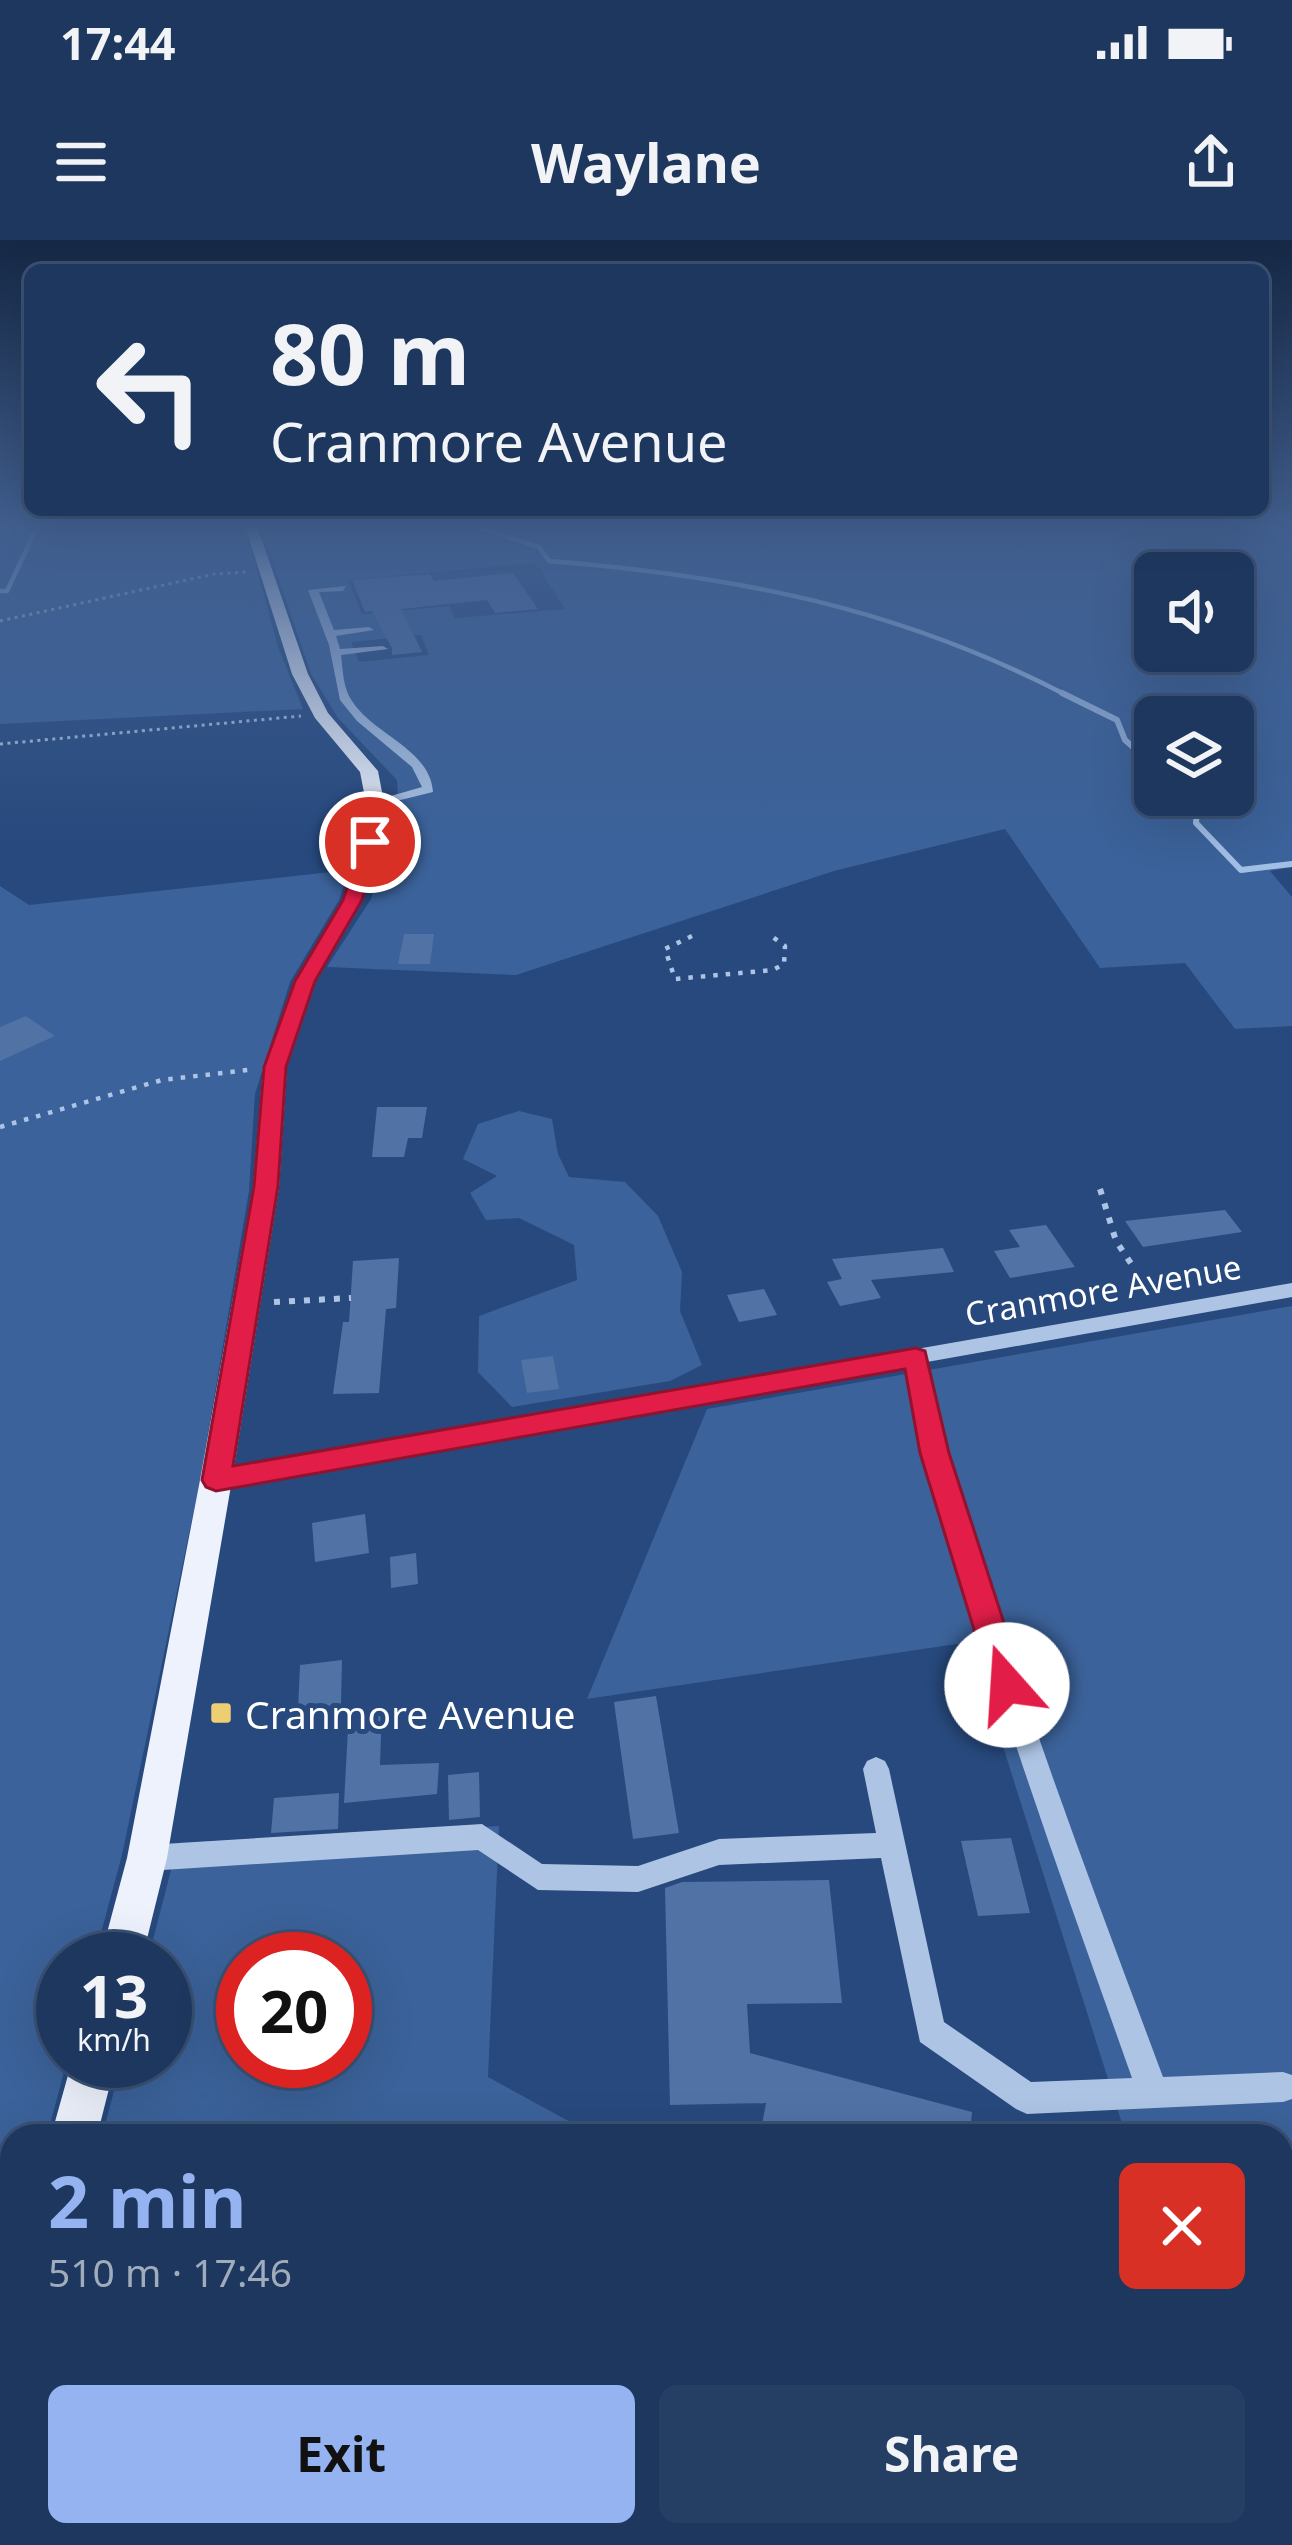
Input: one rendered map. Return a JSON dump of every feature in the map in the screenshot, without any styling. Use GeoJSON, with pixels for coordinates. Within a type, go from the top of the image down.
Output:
{"type":"FeatureCollection","features":[{"type":"Feature","properties":{"kind":"main road"},"geometry":{"type":"LineString","coordinates":[[128,1932],[147,1858],[266,1186],[275,1067],[305,981],[352,900],[377,813],[369,771],[321,715],[300,674],[287,634]]}},
{"type":"Feature","properties":{"kind":"main road"},"geometry":{"type":"LineString","coordinates":[[77,2124],[87,2088]]}},
{"type":"Feature","properties":{"kind":"street"},"geometry":{"type":"LineString","coordinates":[[330,634],[336,652],[334,676],[347,704],[424,769],[429,789],[376,802]]}},
{"type":"Feature","properties":{"kind":"street"},"geometry":{"type":"LineString","coordinates":[[336,652],[383,649]]}},
{"type":"Feature","properties":{"kind":"street","name":"Cranmore Avenue"},"geometry":{"type":"LineString","coordinates":[[216,1480],[1292,1289]]}},
{"type":"Feature","properties":{"kind":"street"},"geometry":{"type":"LineString","coordinates":[[916,1357],[934,1453],[991,1640],[1152,2090]]}},
{"type":"Feature","properties":{"kind":"street"},"geometry":{"type":"LineString","coordinates":[[877,1769],[931,2031],[1028,2098],[1283,2087]]}},
{"type":"Feature","properties":{"kind":"street"},"geometry":{"type":"LineString","coordinates":[[147,1858],[482,1837],[538,1877],[638,1879],[719,1852],[894,1845]]}},
{"type":"Feature","properties":{"kind":"path"},"geometry":{"type":"LineString","coordinates":[[0,744],[38,736],[321,715]]}},
{"type":"Feature","properties":{"kind":"path"},"geometry":{"type":"LineString","coordinates":[[692,936],[665,949],[675,979],[772,970],[784,964],[785,946],[770,935]]}},
{"type":"Feature","properties":{"kind":"path"},"geometry":{"type":"LineString","coordinates":[[0,1127],[162,1080],[275,1067]]}},
{"type":"Feature","properties":{"kind":"path"},"geometry":{"type":"LineString","coordinates":[[1100,1189],[1116,1240],[1164,1313]]}},
{"type":"Feature","properties":{"kind":"path"},"geometry":{"type":"LineString","coordinates":[[246,1303],[351,1298]]}},
{"type":"Feature","properties":{"kind":"shaded area"},"geometry":{"type":"Polygon","coordinates":[[[0,634],[274,634],[303,709],[0,724],[0,634]]]}},
{"type":"Feature","properties":{"kind":"shaded area"},"geometry":{"type":"Polygon","coordinates":[[[297,634],[1134,634],[1134,672],[1254,672],[1254,634],[1292,634],[1292,867],[1270,871],[1292,897],[1292,1026],[1235,1029],[1185,963],[1100,968],[1005,829],[834,871],[516,975],[327,967],[371,899],[398,794],[397,780],[338,718],[311,674],[297,634]],[[421,635],[351,642],[359,662],[429,655],[421,635]]]}},
{"type":"Feature","properties":{"kind":"shaded area"},"geometry":{"type":"Polygon","coordinates":[[[349,870],[339,900],[290,982],[255,1094],[249,1191],[200,1481],[122,1855],[101,1932],[36,1932],[36,2088],[60,2088],[50,2124],[0,2124],[0,886],[29,905],[349,870]]]}},
{"type":"Feature","properties":{"kind":"shaded area"},"geometry":{"type":"Polygon","coordinates":[[[519,1111],[552,1119],[558,1154],[569,1177],[625,1182],[658,1216],[682,1272],[680,1311],[702,1365],[670,1381],[512,1407],[478,1372],[479,1316],[577,1280],[574,1245],[519,1218],[486,1220],[470,1193],[497,1176],[463,1159],[478,1124],[519,1111]]]}},
{"type":"Feature","properties":{"kind":"shaded area"},"geometry":{"type":"Polygon","coordinates":[[[1292,1306],[1292,2124],[1122,2124],[970,1642],[587,1699],[707,1409],[1292,1306]]]}},
{"type":"Feature","properties":{"kind":"shaded area"},"geometry":{"type":"Polygon","coordinates":[[[499,1826],[488,2077],[574,2124],[105,2124],[115,2088],[192,2088],[192,1932],[155,1932],[178,1843],[499,1826]]]}},
{"type":"Feature","properties":{"kind":"building"},"geometry":{"type":"Polygon","coordinates":[[[384,634],[413,634],[422,652],[392,655],[384,634]]]}},
{"type":"Feature","properties":{"kind":"building"},"geometry":{"type":"Polygon","coordinates":[[[404,934],[434,934],[430,964],[398,964],[404,934]]]}},
{"type":"Feature","properties":{"kind":"building"},"geometry":{"type":"Polygon","coordinates":[[[26,1016],[55,1036],[0,1061],[0,1027],[26,1016]]]}},
{"type":"Feature","properties":{"kind":"building"},"geometry":{"type":"Polygon","coordinates":[[[377,1107],[427,1107],[422,1138],[408,1138],[404,1157],[372,1157],[377,1107]]]}},
{"type":"Feature","properties":{"kind":"building"},"geometry":{"type":"Polygon","coordinates":[[[1225,1210],[1242,1232],[1143,1247],[1125,1221],[1225,1210]]]}},
{"type":"Feature","properties":{"kind":"building"},"geometry":{"type":"Polygon","coordinates":[[[1046,1225],[1075,1267],[1010,1278],[994,1251],[1020,1247],[1009,1230],[1046,1225]]]}},
{"type":"Feature","properties":{"kind":"building"},"geometry":{"type":"Polygon","coordinates":[[[943,1248],[954,1272],[871,1280],[881,1298],[840,1306],[827,1282],[842,1279],[832,1259],[943,1248]]]}},
{"type":"Feature","properties":{"kind":"building"},"geometry":{"type":"Polygon","coordinates":[[[399,1258],[396,1308],[386,1309],[379,1393],[333,1394],[343,1322],[349,1322],[353,1261],[399,1258]]]}},
{"type":"Feature","properties":{"kind":"building"},"geometry":{"type":"Polygon","coordinates":[[[764,1289],[777,1315],[739,1322],[727,1295],[764,1289]]]}},
{"type":"Feature","properties":{"kind":"building"},"geometry":{"type":"Polygon","coordinates":[[[553,1356],[559,1389],[527,1393],[521,1360],[553,1356]]]}},
{"type":"Feature","properties":{"kind":"building"},"geometry":{"type":"Polygon","coordinates":[[[365,1514],[369,1553],[315,1562],[312,1523],[365,1514]]]}},
{"type":"Feature","properties":{"kind":"building"},"geometry":{"type":"Polygon","coordinates":[[[416,1553],[418,1584],[391,1588],[390,1557],[416,1553]]]}},
{"type":"Feature","properties":{"kind":"building"},"geometry":{"type":"Polygon","coordinates":[[[342,1660],[341,1705],[298,1710],[300,1665],[342,1660]]]}},
{"type":"Feature","properties":{"kind":"building"},"geometry":{"type":"Polygon","coordinates":[[[656,1696],[679,1833],[633,1839],[614,1702],[656,1696]]]}},
{"type":"Feature","properties":{"kind":"building"},"geometry":{"type":"Polygon","coordinates":[[[382,1706],[380,1765],[439,1763],[437,1794],[344,1803],[349,1710],[382,1706]]]}},
{"type":"Feature","properties":{"kind":"building"},"geometry":{"type":"Polygon","coordinates":[[[479,1772],[480,1817],[449,1820],[448,1775],[479,1772]]]}},
{"type":"Feature","properties":{"kind":"building"},"geometry":{"type":"Polygon","coordinates":[[[339,1793],[338,1829],[271,1833],[274,1798],[339,1793]]]}},
{"type":"Feature","properties":{"kind":"building"},"geometry":{"type":"Polygon","coordinates":[[[1011,1838],[1030,1913],[978,1916],[961,1841],[1011,1838]]]}},
{"type":"Feature","properties":{"kind":"building"},"geometry":{"type":"Polygon","coordinates":[[[829,1880],[842,2003],[747,2004],[750,2053],[972,2112],[971,2124],[762,2124],[766,2103],[670,2105],[665,1888],[682,1882],[829,1880]]]}},
{"type":"Feature","properties":{"kind":"waterway"},"geometry":{"type":"LineString","coordinates":[[923,634],[1068,696]]}},
{"type":"Feature","properties":{"kind":"waterway"},"geometry":{"type":"LineString","coordinates":[[1062,693],[1117,720],[1125,740],[1134,748]]}},
{"type":"Feature","properties":{"kind":"waterway"},"geometry":{"type":"LineString","coordinates":[[1196,816],[1196,823],[1241,870],[1292,864]]}},
{"type":"Feature","properties":{"kind":"place","name":"Cranmore Avenue"},"geometry":{"type":"Point","coordinates":[221,1713]}},
{"type":"Feature","properties":{"kind":"route"},"geometry":{"type":"LineString","coordinates":[[370,842],[352,900],[305,981],[275,1067],[266,1186],[216,1480],[916,1357],[934,1453],[1007,1685]]}}]}
